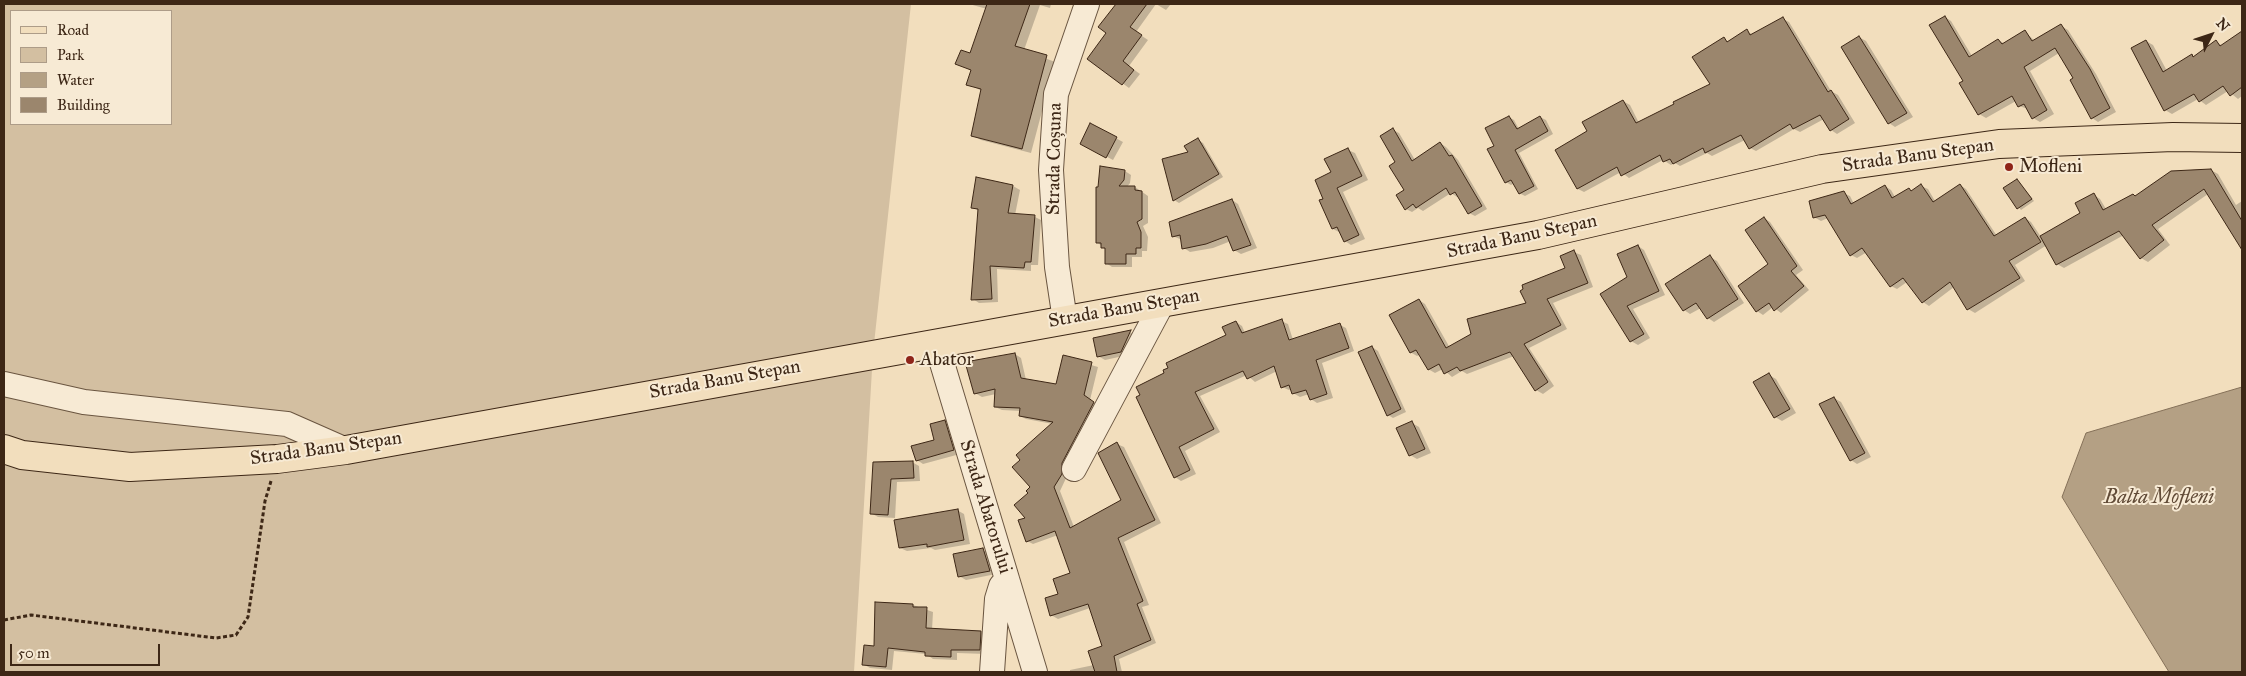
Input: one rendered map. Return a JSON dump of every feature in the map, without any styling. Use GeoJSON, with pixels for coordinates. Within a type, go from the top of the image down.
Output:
{"type":"FeatureCollection","features":[{"type":"Feature","properties":{"kind":"main road","name":"Strada Banu Stepan"},"geometry":{"type":"LineString","coordinates":[[4,449],[22,455],[130,467],[277,459],[346,450],[1538,235],[1822,169],[1999,144],[2173,137],[2242,138]]}},
{"type":"Feature","properties":{"kind":"street","name":"Strada Coșuna"},"geometry":{"type":"LineString","coordinates":[[1065,320],[1057,266],[1051,170],[1055,103],[1056,94],[1087,4]]}},
{"type":"Feature","properties":{"kind":"street"},"geometry":{"type":"LineString","coordinates":[[1074,469],[1163,302]]}},
{"type":"Feature","properties":{"kind":"street","name":"Strada Abatorului"},"geometry":{"type":"LineString","coordinates":[[936,343],[1035,672]]}},
{"type":"Feature","properties":{"kind":"street"},"geometry":{"type":"LineString","coordinates":[[4,384],[84,402],[287,424],[346,450]]}},
{"type":"Feature","properties":{"kind":"street"},"geometry":{"type":"LineString","coordinates":[[992,672],[997,600],[1001,586],[1007,579]]}},
{"type":"Feature","properties":{"kind":"path"},"geometry":{"type":"LineString","coordinates":[[4,620],[31,615],[216,638],[236,634],[248,617],[265,501],[277,459]]}},
{"type":"Feature","properties":{"kind":"green space"},"geometry":{"type":"Polygon","coordinates":[[[4,4],[911,4],[873,353],[854,672],[4,672],[4,4]]]}},
{"type":"Feature","properties":{"kind":"water","name":"Balta Mofleni"},"geometry":{"type":"Polygon","coordinates":[[[2242,387],[2242,672],[2169,672],[2062,497],[2086,433],[2242,387]]]}},
{"type":"Feature","properties":{"kind":"building"},"geometry":{"type":"Polygon","coordinates":[[[987,4],[1030,4],[1015,46],[1047,55],[1022,149],[971,136],[981,89],[966,85],[971,70],[955,64],[961,50],[970,53],[987,4]]]}},
{"type":"Feature","properties":{"kind":"building"},"geometry":{"type":"Polygon","coordinates":[[[1116,4],[1147,4],[1130,27],[1142,35],[1123,61],[1134,70],[1122,85],[1087,59],[1106,33],[1098,27],[1116,4]]]}},
{"type":"Feature","properties":{"kind":"building"},"geometry":{"type":"Polygon","coordinates":[[[1945,16],[1969,57],[1998,39],[2002,44],[2025,30],[2032,41],[2061,24],[2090,69],[2110,108],[2091,119],[2070,80],[2073,78],[2055,48],[2024,67],[2047,110],[2032,119],[2024,104],[2018,107],[2012,96],[1978,115],[1959,83],[1963,81],[1929,25],[1945,16]]]}},
{"type":"Feature","properties":{"kind":"building"},"geometry":{"type":"Polygon","coordinates":[[[1783,17],[1828,92],[1831,90],[1849,119],[1830,131],[1820,115],[1793,129],[1790,124],[1749,149],[1741,135],[1705,153],[1703,148],[1673,164],[1670,159],[1663,162],[1660,155],[1621,176],[1617,167],[1577,189],[1555,150],[1587,131],[1582,122],[1623,100],[1636,123],[1674,104],[1673,102],[1710,84],[1692,57],[1724,37],[1727,42],[1747,29],[1750,35],[1783,17]]]}},
{"type":"Feature","properties":{"kind":"building"},"geometry":{"type":"Polygon","coordinates":[[[2242,31],[2242,87],[2230,96],[2223,86],[2199,102],[2194,94],[2164,111],[2131,48],[2146,40],[2163,72],[2192,54],[2193,57],[2216,40],[2220,46],[2242,31]]]}},
{"type":"Feature","properties":{"kind":"building"},"geometry":{"type":"Polygon","coordinates":[[[1859,36],[1907,113],[1888,124],[1841,47],[1859,36]]]}},
{"type":"Feature","properties":{"kind":"building"},"geometry":{"type":"Polygon","coordinates":[[[1509,116],[1517,129],[1540,116],[1548,131],[1515,150],[1534,186],[1519,194],[1511,180],[1505,183],[1487,149],[1494,146],[1485,128],[1509,116]]]}},
{"type":"Feature","properties":{"kind":"building"},"geometry":{"type":"Polygon","coordinates":[[[1090,123],[1117,137],[1106,158],[1080,144],[1090,123]]]}},
{"type":"Feature","properties":{"kind":"building"},"geometry":{"type":"Polygon","coordinates":[[[1393,128],[1412,161],[1440,142],[1449,156],[1452,155],[1482,206],[1468,214],[1455,192],[1450,195],[1446,188],[1416,208],[1413,204],[1405,210],[1396,195],[1404,190],[1389,166],[1395,162],[1380,136],[1393,128]]]}},
{"type":"Feature","properties":{"kind":"building"},"geometry":{"type":"Polygon","coordinates":[[[1198,138],[1219,174],[1173,201],[1162,159],[1188,152],[1184,146],[1198,138]]]}},
{"type":"Feature","properties":{"kind":"building"},"geometry":{"type":"Polygon","coordinates":[[[1348,148],[1362,176],[1337,188],[1359,235],[1344,242],[1337,227],[1332,229],[1319,200],[1323,199],[1315,180],[1331,172],[1324,159],[1348,148]]]}},
{"type":"Feature","properties":{"kind":"building"},"geometry":{"type":"Polygon","coordinates":[[[1100,166],[1125,170],[1124,180],[1119,186],[1135,186],[1135,190],[1142,191],[1142,219],[1137,222],[1141,232],[1141,248],[1136,248],[1136,254],[1126,254],[1126,264],[1105,264],[1105,248],[1101,248],[1101,243],[1096,243],[1096,187],[1098,187],[1100,166]]]}},
{"type":"Feature","properties":{"kind":"building"},"geometry":{"type":"Polygon","coordinates":[[[2211,169],[2242,221],[2242,250],[2204,189],[2152,225],[2164,240],[2140,259],[2119,231],[2056,265],[2040,236],[2080,213],[2075,203],[2094,193],[2103,210],[2133,194],[2135,196],[2171,171],[2211,169]]]}},
{"type":"Feature","properties":{"kind":"building"},"geometry":{"type":"Polygon","coordinates":[[[976,177],[1013,185],[1008,213],[1035,215],[1031,262],[1025,262],[1024,268],[990,266],[992,299],[971,300],[978,209],[971,208],[976,177]]]}},
{"type":"Feature","properties":{"kind":"building"},"geometry":{"type":"Polygon","coordinates":[[[2017,179],[2032,199],[2017,209],[2003,188],[2017,179]]]}},
{"type":"Feature","properties":{"kind":"building"},"geometry":{"type":"Polygon","coordinates":[[[1921,184],[1933,202],[1960,184],[1994,236],[2025,217],[2041,242],[2009,261],[2020,278],[1967,310],[1950,282],[1922,303],[1903,278],[1890,287],[1862,248],[1850,256],[1825,215],[1813,218],[1809,201],[1844,191],[1851,204],[1885,185],[1892,198],[1909,188],[1911,191],[1921,184]]]}},
{"type":"Feature","properties":{"kind":"building"},"geometry":{"type":"Polygon","coordinates":[[[1232,199],[1251,245],[1233,251],[1227,236],[1206,244],[1182,249],[1180,235],[1172,237],[1169,222],[1232,199]]]}},
{"type":"Feature","properties":{"kind":"building"},"geometry":{"type":"Polygon","coordinates":[[[1764,217],[1797,266],[1791,271],[1804,286],[1774,311],[1769,303],[1756,312],[1738,286],[1768,264],[1745,230],[1764,217]]]}},
{"type":"Feature","properties":{"kind":"building"},"geometry":{"type":"Polygon","coordinates":[[[1638,245],[1659,291],[1627,306],[1644,334],[1630,342],[1600,294],[1627,277],[1617,254],[1638,245]]]}},
{"type":"Feature","properties":{"kind":"building"},"geometry":{"type":"Polygon","coordinates":[[[1574,250],[1588,283],[1547,299],[1561,325],[1524,344],[1548,382],[1535,391],[1510,352],[1460,371],[1457,367],[1444,374],[1439,364],[1428,370],[1416,350],[1410,353],[1389,315],[1419,299],[1446,348],[1471,334],[1467,319],[1526,303],[1520,291],[1523,289],[1522,285],[1565,268],[1560,256],[1574,250]]]}},
{"type":"Feature","properties":{"kind":"building"},"geometry":{"type":"Polygon","coordinates":[[[1710,255],[1738,299],[1707,319],[1696,303],[1683,311],[1665,284],[1710,255]]]}},
{"type":"Feature","properties":{"kind":"building"},"geometry":{"type":"Polygon","coordinates":[[[1282,319],[1289,340],[1340,323],[1349,348],[1316,360],[1327,394],[1310,400],[1306,390],[1292,394],[1289,385],[1281,388],[1274,366],[1247,379],[1243,371],[1195,392],[1214,429],[1179,447],[1190,470],[1174,478],[1136,397],[1140,395],[1136,387],[1164,373],[1163,370],[1168,368],[1166,363],[1226,335],[1222,327],[1236,321],[1242,333],[1282,319]]]}},
{"type":"Feature","properties":{"kind":"building"},"geometry":{"type":"Polygon","coordinates":[[[1131,330],[1121,352],[1097,357],[1093,338],[1131,330]]]}},
{"type":"Feature","properties":{"kind":"building"},"geometry":{"type":"Polygon","coordinates":[[[1372,346],[1401,409],[1387,416],[1358,352],[1372,346]]]}},
{"type":"Feature","properties":{"kind":"building"},"geometry":{"type":"Polygon","coordinates":[[[1015,353],[1021,378],[1056,384],[1063,355],[1092,362],[1084,395],[1094,402],[1062,463],[1062,474],[1054,487],[1070,528],[1121,500],[1098,453],[1117,442],[1155,520],[1118,538],[1143,601],[1137,604],[1151,640],[1114,656],[1117,672],[1095,672],[1088,651],[1102,646],[1088,604],[1050,616],[1045,598],[1058,594],[1053,579],[1070,573],[1055,531],[1026,542],[1018,520],[1025,518],[1014,505],[1028,493],[1026,491],[1030,487],[1012,467],[1020,460],[1016,455],[1053,422],[1019,416],[1020,408],[994,407],[995,389],[974,394],[965,362],[1015,353]]]}},
{"type":"Feature","properties":{"kind":"building"},"geometry":{"type":"Polygon","coordinates":[[[1769,373],[1790,409],[1774,418],[1753,382],[1769,373]]]}},
{"type":"Feature","properties":{"kind":"building"},"geometry":{"type":"Polygon","coordinates":[[[1834,397],[1865,453],[1850,461],[1819,404],[1834,397]]]}},
{"type":"Feature","properties":{"kind":"building"},"geometry":{"type":"Polygon","coordinates":[[[945,420],[954,450],[916,461],[911,446],[934,440],[930,424],[945,420]]]}},
{"type":"Feature","properties":{"kind":"building"},"geometry":{"type":"Polygon","coordinates":[[[1412,421],[1425,449],[1409,456],[1396,428],[1412,421]]]}},
{"type":"Feature","properties":{"kind":"building"},"geometry":{"type":"Polygon","coordinates":[[[913,461],[914,478],[891,479],[888,515],[870,514],[873,462],[913,461]]]}},
{"type":"Feature","properties":{"kind":"building"},"geometry":{"type":"Polygon","coordinates":[[[958,509],[964,540],[927,547],[927,544],[899,548],[894,520],[958,509]]]}},
{"type":"Feature","properties":{"kind":"building"},"geometry":{"type":"Polygon","coordinates":[[[983,548],[990,571],[958,577],[953,554],[983,548]]]}},
{"type":"Feature","properties":{"kind":"building"},"geometry":{"type":"Polygon","coordinates":[[[875,602],[913,604],[913,607],[927,607],[926,628],[981,631],[980,650],[951,650],[951,657],[925,656],[925,652],[888,648],[886,667],[862,665],[864,645],[874,646],[875,602]]]}},
{"type":"Feature","properties":{"kind":"place","name":"Mofleni"},"geometry":{"type":"Point","coordinates":[2009,167]}},
{"type":"Feature","properties":{"kind":"place","name":"Abator"},"geometry":{"type":"Point","coordinates":[910,360]}}]}
